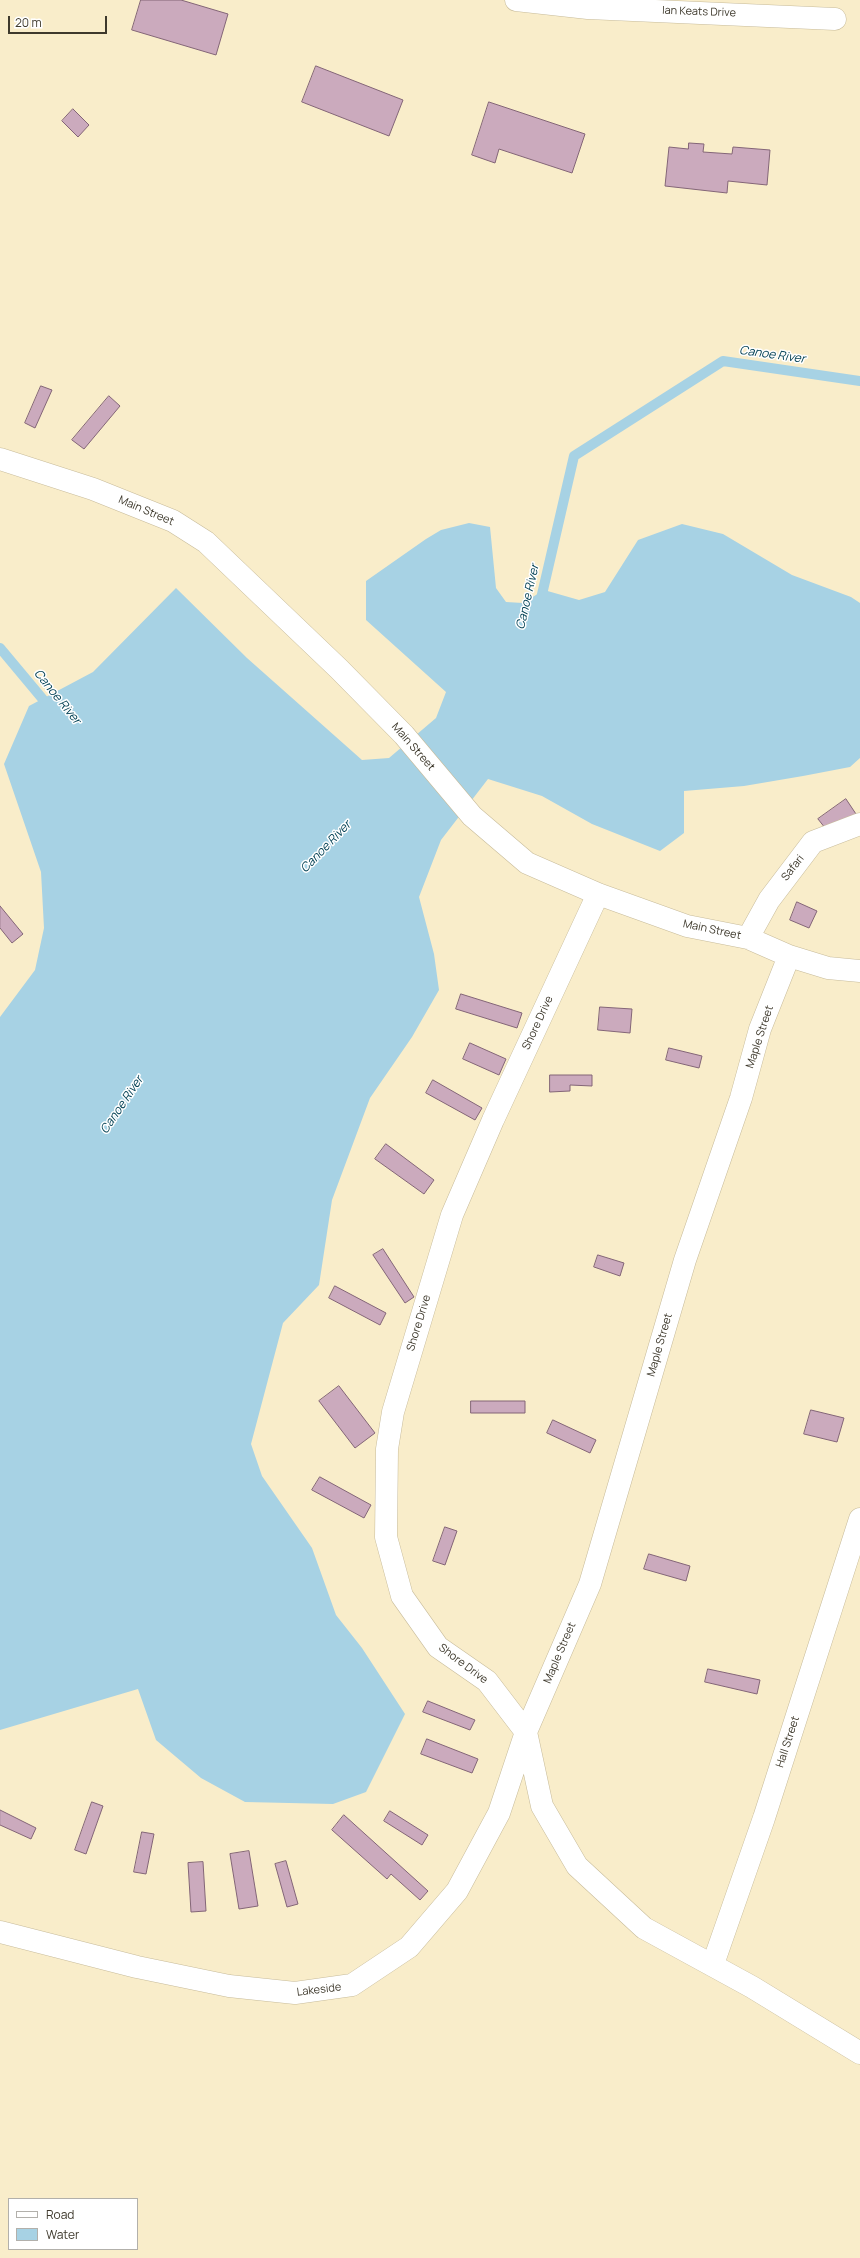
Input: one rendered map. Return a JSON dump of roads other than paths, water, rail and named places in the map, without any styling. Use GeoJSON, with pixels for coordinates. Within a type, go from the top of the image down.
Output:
{"type":"FeatureCollection","features":[{"type":"Feature","properties":{"kind":"street","name":"Ian Keats Drive"},"geometry":{"type":"LineString","coordinates":[[516,0],[523,2],[588,8],[835,19]]}},
{"type":"Feature","properties":{"kind":"street","name":"Main Street"},"geometry":{"type":"LineString","coordinates":[[0,459],[93,489],[173,521],[206,542],[306,635],[404,736],[472,816],[527,863],[598,894],[687,926],[748,938],[789,956],[828,968],[860,971]]}},
{"type":"Feature","properties":{"kind":"street","name":"Safari"},"geometry":{"type":"LineString","coordinates":[[748,938],[769,900],[814,842],[860,824]]}},
{"type":"Feature","properties":{"kind":"street","name":"Shore Drive"},"geometry":{"type":"LineString","coordinates":[[526,1732],[487,1681],[438,1647],[402,1596],[386,1537],[387,1449],[393,1412],[452,1215],[493,1120],[598,894]]}},
{"type":"Feature","properties":{"kind":"street","name":"Maple Street"},"geometry":{"type":"LineString","coordinates":[[526,1732],[590,1584],[685,1260],[741,1098],[760,1029],[789,956]]}},
{"type":"Feature","properties":{"kind":"street","name":"Hall Street"},"geometry":{"type":"LineString","coordinates":[[713,1964],[764,1818],[860,1519]]}},
{"type":"Feature","properties":{"kind":"street","name":"Lakeside"},"geometry":{"type":"LineString","coordinates":[[1,1934],[137,1967],[229,1986],[295,1993],[352,1985],[409,1947],[457,1891],[499,1813],[526,1732]]}},
{"type":"Feature","properties":{"kind":"street"},"geometry":{"type":"LineString","coordinates":[[526,1732],[542,1806],[576,1866],[644,1928],[713,1964],[860,2053]]}},
{"type":"Feature","properties":{"kind":"water"},"geometry":{"type":"Polygon","coordinates":[[[469,523],[490,527],[496,588],[506,602],[523,603],[544,590],[579,600],[605,592],[638,540],[682,524],[723,534],[792,575],[851,597],[860,603],[860,758],[850,767],[803,776],[744,786],[684,791],[684,833],[660,851],[592,824],[542,796],[488,779],[441,840],[419,897],[434,954],[439,990],[412,1037],[370,1098],[332,1200],[319,1285],[283,1323],[251,1444],[262,1476],[312,1548],[336,1615],[362,1648],[405,1714],[366,1792],[333,1804],[245,1802],[201,1778],[156,1740],[138,1689],[0,1730],[0,1017],[35,970],[44,928],[41,872],[4,764],[29,706],[93,672],[176,588],[247,658],[362,760],[389,758],[436,718],[446,692],[366,620],[366,581],[441,530],[469,523]]]}},
{"type":"Feature","properties":{"kind":"waterway","name":"Canoe River"},"geometry":{"type":"LineString","coordinates":[[540,603],[574,456],[723,361],[860,381]]}},
{"type":"Feature","properties":{"kind":"waterway","name":"Canoe River"},"geometry":{"type":"LineString","coordinates":[[0,648],[51,709]]}}]}
